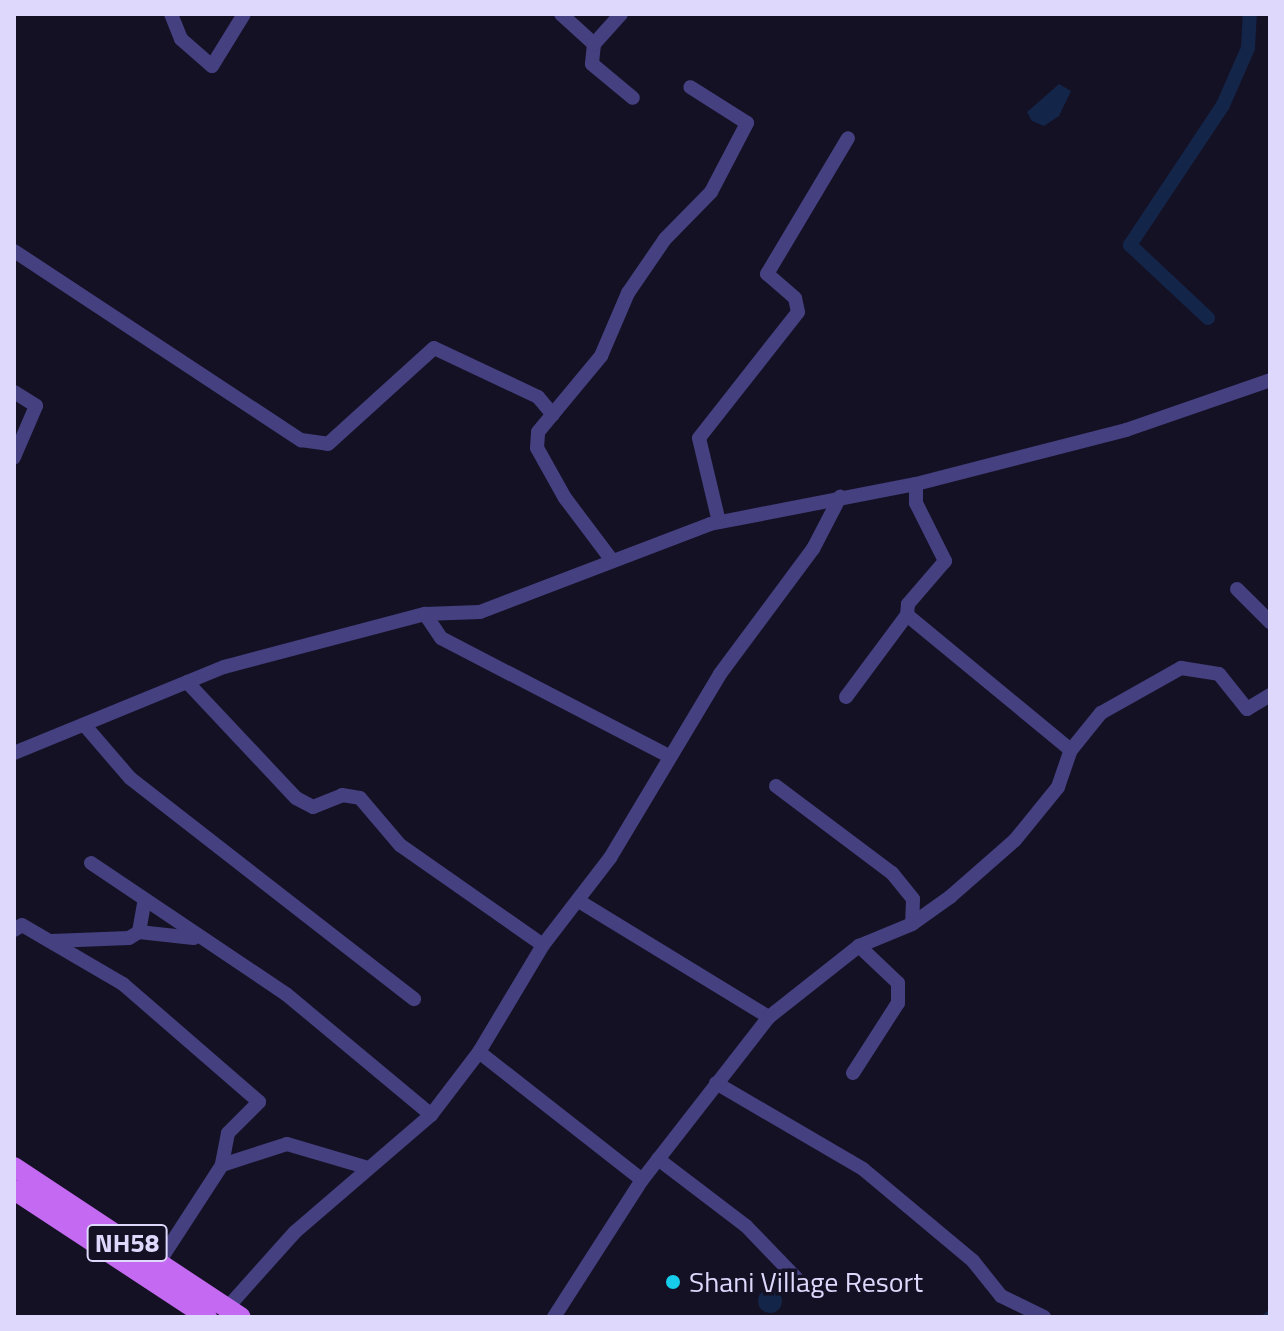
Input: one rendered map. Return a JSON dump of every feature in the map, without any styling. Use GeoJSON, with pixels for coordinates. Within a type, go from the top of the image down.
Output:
{"type":"FeatureCollection","features":[{"type":"Feature","properties":{"kind":"main road","name":"NH58"},"geometry":{"type":"LineString","coordinates":[[14,1167],[234,1312]]}},
{"type":"Feature","properties":{"kind":"main road","name":"NH58"},"geometry":{"type":"LineString","coordinates":[[14,1190],[207,1317]]}},
{"type":"Feature","properties":{"kind":"street"},"geometry":{"type":"LineString","coordinates":[[171,14],[181,39],[212,66],[244,14]]}},
{"type":"Feature","properties":{"kind":"street"},"geometry":{"type":"LineString","coordinates":[[561,14],[594,44]]}},
{"type":"Feature","properties":{"kind":"street"},"geometry":{"type":"LineString","coordinates":[[621,14],[594,44],[592,64],[633,98]]}},
{"type":"Feature","properties":{"kind":"street"},"geometry":{"type":"LineString","coordinates":[[611,559],[537,448],[538,432],[601,356],[628,293],[665,239],[711,192],[747,123],[690,87]]}},
{"type":"Feature","properties":{"kind":"street"},"geometry":{"type":"LineString","coordinates":[[719,522],[699,438],[798,312],[795,298],[767,274],[848,138]]}},
{"type":"Feature","properties":{"kind":"street"},"geometry":{"type":"LineString","coordinates":[[14,251],[301,440],[328,444],[434,348],[538,397],[553,415]]}},
{"type":"Feature","properties":{"kind":"street"},"geometry":{"type":"LineString","coordinates":[[14,753],[87,728],[187,682],[425,614],[493,608],[611,559],[719,522],[916,484],[1126,430],[1270,380]]}},
{"type":"Feature","properties":{"kind":"street"},"geometry":{"type":"LineString","coordinates":[[14,392],[36,406],[14,457]]}},
{"type":"Feature","properties":{"kind":"street"},"geometry":{"type":"LineString","coordinates":[[846,697],[907,615],[908,604],[945,561],[916,503],[916,484]]}},
{"type":"Feature","properties":{"kind":"street"},"geometry":{"type":"LineString","coordinates":[[234,1312],[365,1167],[431,1115],[479,1052],[543,945],[582,903],[669,756],[813,549],[840,497]]}},
{"type":"Feature","properties":{"kind":"street"},"geometry":{"type":"LineString","coordinates":[[1237,589],[1270,622]]}},
{"type":"Feature","properties":{"kind":"street"},"geometry":{"type":"LineString","coordinates":[[425,614],[441,638],[669,756]]}},
{"type":"Feature","properties":{"kind":"street"},"geometry":{"type":"LineString","coordinates":[[907,615],[1071,750]]}},
{"type":"Feature","properties":{"kind":"street"},"geometry":{"type":"LineString","coordinates":[[554,1317],[642,1180],[769,1017],[859,946],[912,924],[1015,840],[1058,787],[1071,750],[1132,690],[1181,668],[1219,674],[1247,709],[1270,695]]}},
{"type":"Feature","properties":{"kind":"street"},"geometry":{"type":"LineString","coordinates":[[187,682],[296,798],[313,807],[342,795],[360,798],[400,845],[543,945]]}},
{"type":"Feature","properties":{"kind":"street"},"geometry":{"type":"LineString","coordinates":[[87,728],[130,778],[414,999]]}},
{"type":"Feature","properties":{"kind":"street"},"geometry":{"type":"LineString","coordinates":[[776,786],[892,873],[913,899],[912,924]]}},
{"type":"Feature","properties":{"kind":"street"},"geometry":{"type":"LineString","coordinates":[[91,863],[144,903],[286,994],[431,1115]]}},
{"type":"Feature","properties":{"kind":"street"},"geometry":{"type":"LineString","coordinates":[[139,932],[144,903]]}},
{"type":"Feature","properties":{"kind":"street"},"geometry":{"type":"LineString","coordinates":[[582,903],[769,1017]]}},
{"type":"Feature","properties":{"kind":"street"},"geometry":{"type":"LineString","coordinates":[[14,930],[22,925],[123,984],[259,1102],[228,1133],[222,1165],[159,1262]]}},
{"type":"Feature","properties":{"kind":"street"},"geometry":{"type":"LineString","coordinates":[[52,941],[139,932],[199,939]]}},
{"type":"Feature","properties":{"kind":"street"},"geometry":{"type":"LineString","coordinates":[[853,1073],[898,1003],[898,983],[859,946]]}},
{"type":"Feature","properties":{"kind":"street"},"geometry":{"type":"LineString","coordinates":[[479,1052],[642,1180]]}},
{"type":"Feature","properties":{"kind":"street"},"geometry":{"type":"LineString","coordinates":[[716,1083],[863,1169],[973,1261],[1001,1296],[1044,1317]]}},
{"type":"Feature","properties":{"kind":"street"},"geometry":{"type":"LineString","coordinates":[[222,1165],[287,1144],[365,1167]]}},
{"type":"Feature","properties":{"kind":"street"},"geometry":{"type":"LineString","coordinates":[[658,1159],[746,1226],[805,1287]]}},
{"type":"Feature","properties":{"kind":"water"},"geometry":{"type":"Polygon","coordinates":[[[1059,84],[1071,91],[1059,116],[1044,126],[1032,121],[1027,112],[1059,84]]]}},
{"type":"Feature","properties":{"kind":"water"},"geometry":{"type":"Polygon","coordinates":[[[770,1289],[781,1296],[782,1301],[775,1312],[770,1313],[759,1306],[758,1301],[765,1290],[770,1289]]]}},
{"type":"Feature","properties":{"kind":"waterway"},"geometry":{"type":"LineString","coordinates":[[1208,318],[1130,245],[1223,105],[1248,48],[1250,14]]}},
{"type":"Feature","properties":{"kind":"waterway"},"geometry":{"type":"LineString","coordinates":[[1263,1317],[1270,1312]]}},
{"type":"Feature","properties":{"kind":"place","name":"Shani Village Resort"},"geometry":{"type":"Point","coordinates":[673,1282]}}]}
